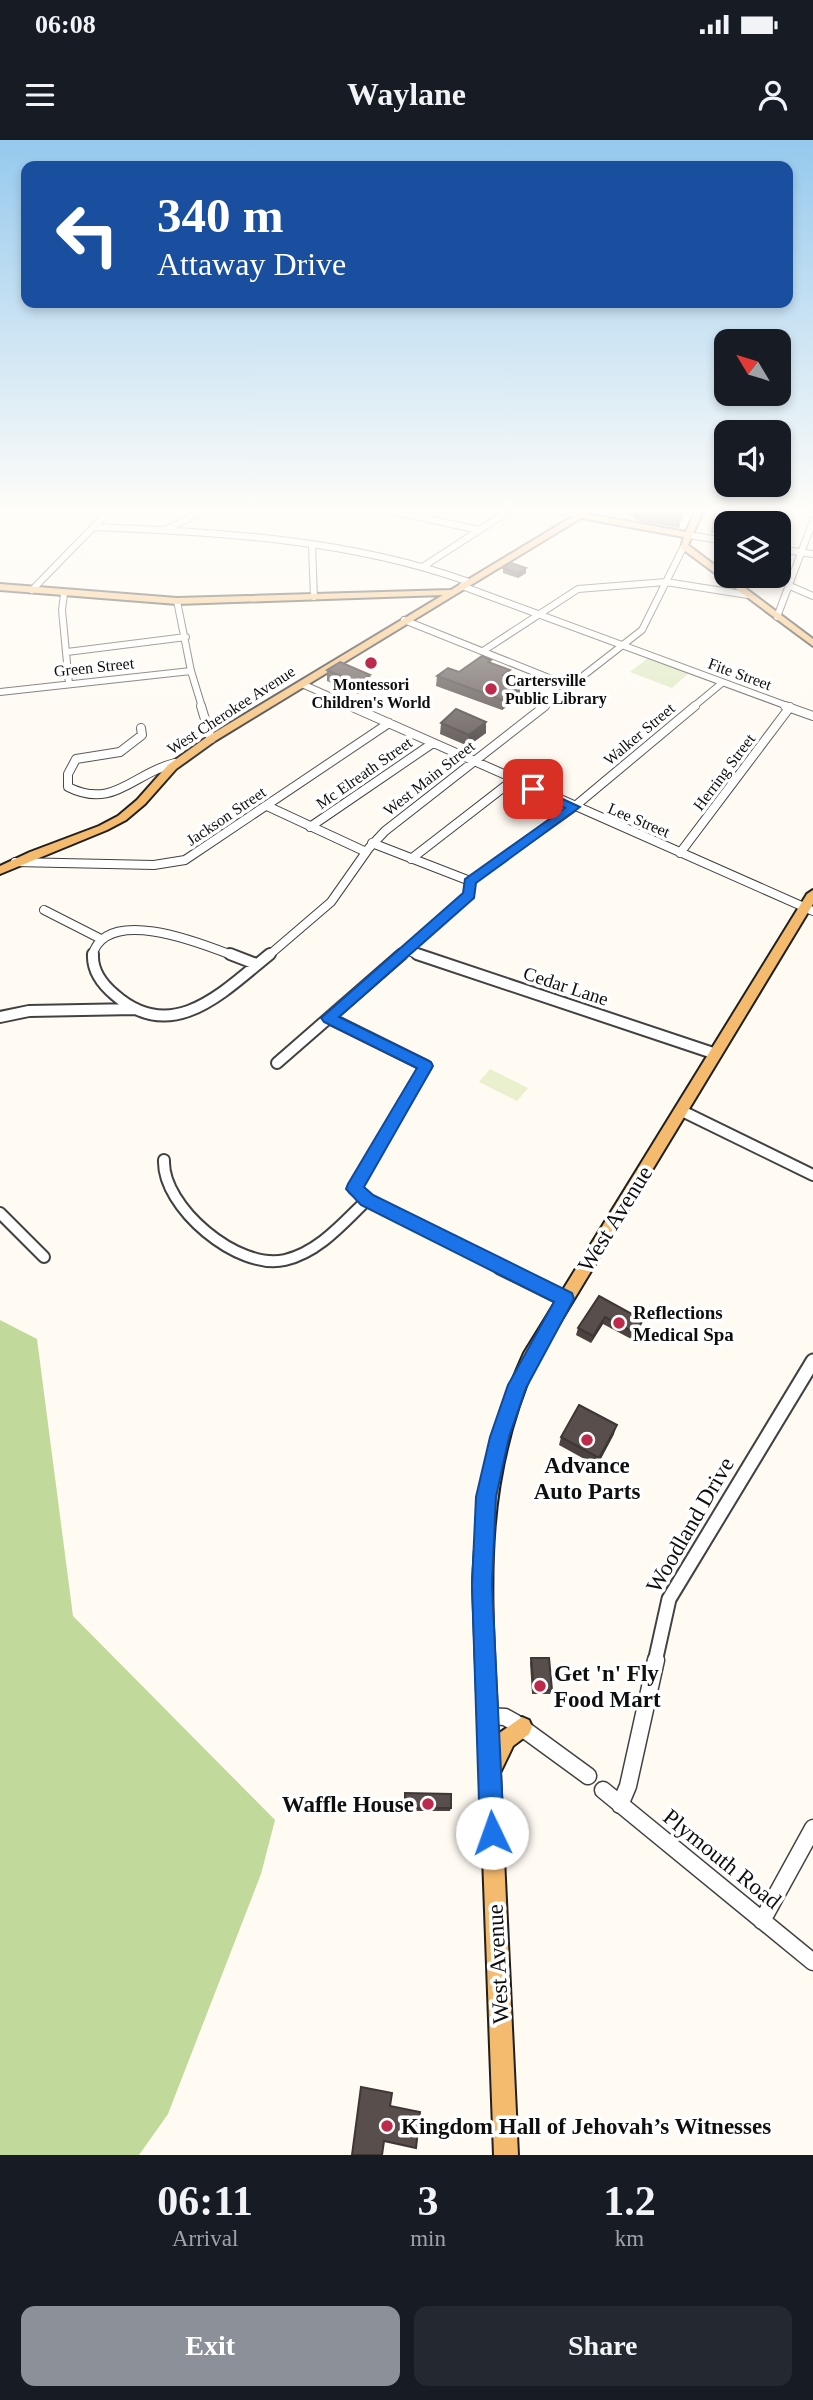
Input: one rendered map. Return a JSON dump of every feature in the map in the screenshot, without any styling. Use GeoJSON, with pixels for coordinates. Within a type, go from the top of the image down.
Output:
{"type":"FeatureCollection","features":[{"type":"Feature","properties":{"kind":"main road","name":"West Cherokee Avenue"},"geometry":{"type":"LineString","coordinates":[[0,870],[96,832],[122,818],[141,802],[176,764],[211,739],[434,603]]}},
{"type":"Feature","properties":{"kind":"main road"},"geometry":{"type":"LineString","coordinates":[[759,603],[813,643]]}},
{"type":"Feature","properties":{"kind":"main road","name":"West Avenue"},"geometry":{"type":"LineString","coordinates":[[506,2155],[482,1585],[486,1497],[499,1437],[517,1385],[565,1299],[811,904]]}},
{"type":"Feature","properties":{"kind":"main road"},"geometry":{"type":"LineString","coordinates":[[489,1775],[506,1739],[522,1727]]}},
{"type":"Feature","properties":{"kind":"street"},"geometry":{"type":"LineString","coordinates":[[63,603],[69,684]]}},
{"type":"Feature","properties":{"kind":"street"},"geometry":{"type":"LineString","coordinates":[[178,603],[191,671],[211,739]]}},
{"type":"Feature","properties":{"kind":"street","name":"Fite Street"},"geometry":{"type":"LineString","coordinates":[[511,603],[813,716]]}},
{"type":"Feature","properties":{"kind":"street"},"geometry":{"type":"LineString","coordinates":[[483,651],[555,603]]}},
{"type":"Feature","properties":{"kind":"street","name":"West Main Street"},"geometry":{"type":"LineString","coordinates":[[135,1009],[176,1016],[193,1012],[256,964],[330,904],[372,843],[647,624],[656,603]]}},
{"type":"Feature","properties":{"kind":"street"},"geometry":{"type":"LineString","coordinates":[[777,617],[783,603]]}},
{"type":"Feature","properties":{"kind":"street"},"geometry":{"type":"LineString","coordinates":[[404,621],[569,686]]}},
{"type":"Feature","properties":{"kind":"street"},"geometry":{"type":"LineString","coordinates":[[67,652],[186,637]]}},
{"type":"Feature","properties":{"kind":"street","name":"Green Street"},"geometry":{"type":"LineString","coordinates":[[0,692],[191,671]]}},
{"type":"Feature","properties":{"kind":"street","name":"Walker Street"},"geometry":{"type":"LineString","coordinates":[[470,881],[573,807],[722,683]]}},
{"type":"Feature","properties":{"kind":"street","name":"Lee Street"},"geometry":{"type":"LineString","coordinates":[[302,684],[573,807],[680,853],[811,904]]}},
{"type":"Feature","properties":{"kind":"street","name":"Herring Street"},"geometry":{"type":"LineString","coordinates":[[680,853],[790,707]]}},
{"type":"Feature","properties":{"kind":"street","name":"Jackson Street"},"geometry":{"type":"LineString","coordinates":[[15,863],[93,866],[186,860],[389,723]]}},
{"type":"Feature","properties":{"kind":"street"},"geometry":{"type":"LineString","coordinates":[[141,728],[142,735],[119,752],[86,754],[77,758],[67,779],[68,787],[84,795],[109,794],[160,768],[176,764]]}},
{"type":"Feature","properties":{"kind":"street","name":"Mc Elreath Street"},"geometry":{"type":"LineString","coordinates":[[310,827],[433,743]]}},
{"type":"Feature","properties":{"kind":"street"},"geometry":{"type":"LineString","coordinates":[[411,859],[513,780]]}},
{"type":"Feature","properties":{"kind":"street"},"geometry":{"type":"LineString","coordinates":[[267,806],[364,851]]}},
{"type":"Feature","properties":{"kind":"street"},"geometry":{"type":"LineString","coordinates":[[277,1063],[470,895],[470,881],[372,843]]}},
{"type":"Feature","properties":{"kind":"street"},"geometry":{"type":"LineString","coordinates":[[44,910],[101,939]]}},
{"type":"Feature","properties":{"kind":"street"},"geometry":{"type":"LineString","coordinates":[[135,1009],[105,985],[92,966],[93,951],[101,939],[119,932],[145,929],[256,964]]}},
{"type":"Feature","properties":{"kind":"street","name":"Cedar Lane"},"geometry":{"type":"LineString","coordinates":[[405,950],[716,1054]]}},
{"type":"Feature","properties":{"kind":"street"},"geometry":{"type":"LineString","coordinates":[[0,1017],[20,1012],[114,1013],[135,1009]]}},
{"type":"Feature","properties":{"kind":"street"},"geometry":{"type":"LineString","coordinates":[[329,1018],[426,1066],[354,1189],[367,1200],[565,1299]]}},
{"type":"Feature","properties":{"kind":"street"},"geometry":{"type":"LineString","coordinates":[[682,1111],[813,1175]]}},
{"type":"Feature","properties":{"kind":"street"},"geometry":{"type":"LineString","coordinates":[[164,1160],[161,1169],[164,1182],[205,1231],[243,1255],[269,1261],[282,1261],[301,1255],[367,1200]]}},
{"type":"Feature","properties":{"kind":"street"},"geometry":{"type":"LineString","coordinates":[[0,1213],[44,1257]]}},
{"type":"Feature","properties":{"kind":"street","name":"Woodland Drive"},"geometry":{"type":"LineString","coordinates":[[620,1805],[628,1786],[668,1598],[813,1360]]}},
{"type":"Feature","properties":{"kind":"street"},"geometry":{"type":"LineString","coordinates":[[486,1716],[505,1717],[588,1776]]}},
{"type":"Feature","properties":{"kind":"street","name":"Plymouth Road"},"geometry":{"type":"LineString","coordinates":[[603,1790],[813,1962]]}},
{"type":"Feature","properties":{"kind":"street"},"geometry":{"type":"LineString","coordinates":[[762,1921],[813,1828]]}},
{"type":"Feature","properties":{"kind":"green space"},"geometry":{"type":"Polygon","coordinates":[[[648,658],[689,673],[672,688],[630,672],[648,658]]]}},
{"type":"Feature","properties":{"kind":"green space"},"geometry":{"type":"Polygon","coordinates":[[[490,1069],[528,1088],[517,1101],[479,1082],[490,1069]]]}},
{"type":"Feature","properties":{"kind":"green space"},"geometry":{"type":"Polygon","coordinates":[[[0,1320],[37,1339],[73,1616],[275,1820],[261,1874],[168,2114],[139,2155],[0,2155],[0,1320]]]}},
{"type":"Feature","properties":{"kind":"building"},"geometry":{"type":"Polygon","coordinates":[[[482,656],[491,660],[488,662],[510,670],[503,675],[520,682],[516,685],[521,686],[503,700],[437,676],[448,668],[459,672],[482,656]]]}},
{"type":"Feature","properties":{"kind":"building"},"geometry":{"type":"Polygon","coordinates":[[[340,662],[370,675],[357,683],[327,670],[340,662]]]}},
{"type":"Feature","properties":{"kind":"building"},"geometry":{"type":"Polygon","coordinates":[[[456,709],[486,722],[469,735],[441,723],[456,709]]]}},
{"type":"Feature","properties":{"kind":"building"},"geometry":{"type":"Polygon","coordinates":[[[599,1296],[643,1320],[635,1333],[605,1317],[593,1336],[578,1328],[599,1296]]]}},
{"type":"Feature","properties":{"kind":"building","name":"Advance Auto Parts"},"geometry":{"type":"Polygon","coordinates":[[[579,1405],[617,1425],[599,1458],[561,1437],[579,1405]]]}},
{"type":"Feature","properties":{"kind":"building","name":"Get 'n' Fly Food Mart"},"geometry":{"type":"Polygon","coordinates":[[[531,1658],[549,1658],[552,1690],[534,1690],[531,1658]]]}},
{"type":"Feature","properties":{"kind":"building","name":"Waffle House"},"geometry":{"type":"Polygon","coordinates":[[[405,1793],[451,1794],[451,1808],[405,1808],[405,1793]]]}},
{"type":"Feature","properties":{"kind":"building","name":"Kingdom Hall of Jehovah’s Witnesses"},"geometry":{"type":"Polygon","coordinates":[[[361,2087],[392,2093],[390,2106],[420,2112],[416,2148],[384,2141],[382,2155],[352,2155],[361,2087]]]}},
{"type":"Feature","properties":{"kind":"place","name":"Montessori Children's World"},"geometry":{"type":"Point","coordinates":[371,663]}},
{"type":"Feature","properties":{"kind":"place","name":"Cartersville Public Library"},"geometry":{"type":"Point","coordinates":[491,689]}},
{"type":"Feature","properties":{"kind":"place","name":"Reflections Medical Spa"},"geometry":{"type":"Point","coordinates":[619,1323]}},
{"type":"Feature","properties":{"kind":"place","name":"Advance Auto Parts"},"geometry":{"type":"Point","coordinates":[587,1440]}},
{"type":"Feature","properties":{"kind":"place","name":"Get 'n' Fly Food Mart"},"geometry":{"type":"Point","coordinates":[540,1686]}},
{"type":"Feature","properties":{"kind":"place","name":"Waffle House"},"geometry":{"type":"Point","coordinates":[428,1804]}},
{"type":"Feature","properties":{"kind":"place","name":"Kingdom Hall of Jehovah’s Witnesses"},"geometry":{"type":"Point","coordinates":[387,2126]}},
{"type":"Feature","properties":{"kind":"route"},"geometry":{"type":"LineString","coordinates":[[492,1833],[482,1585],[486,1497],[499,1437],[517,1385],[565,1299],[367,1200],[354,1189],[426,1066],[329,1018],[470,895],[470,881],[573,807],[533,789]]}}]}
